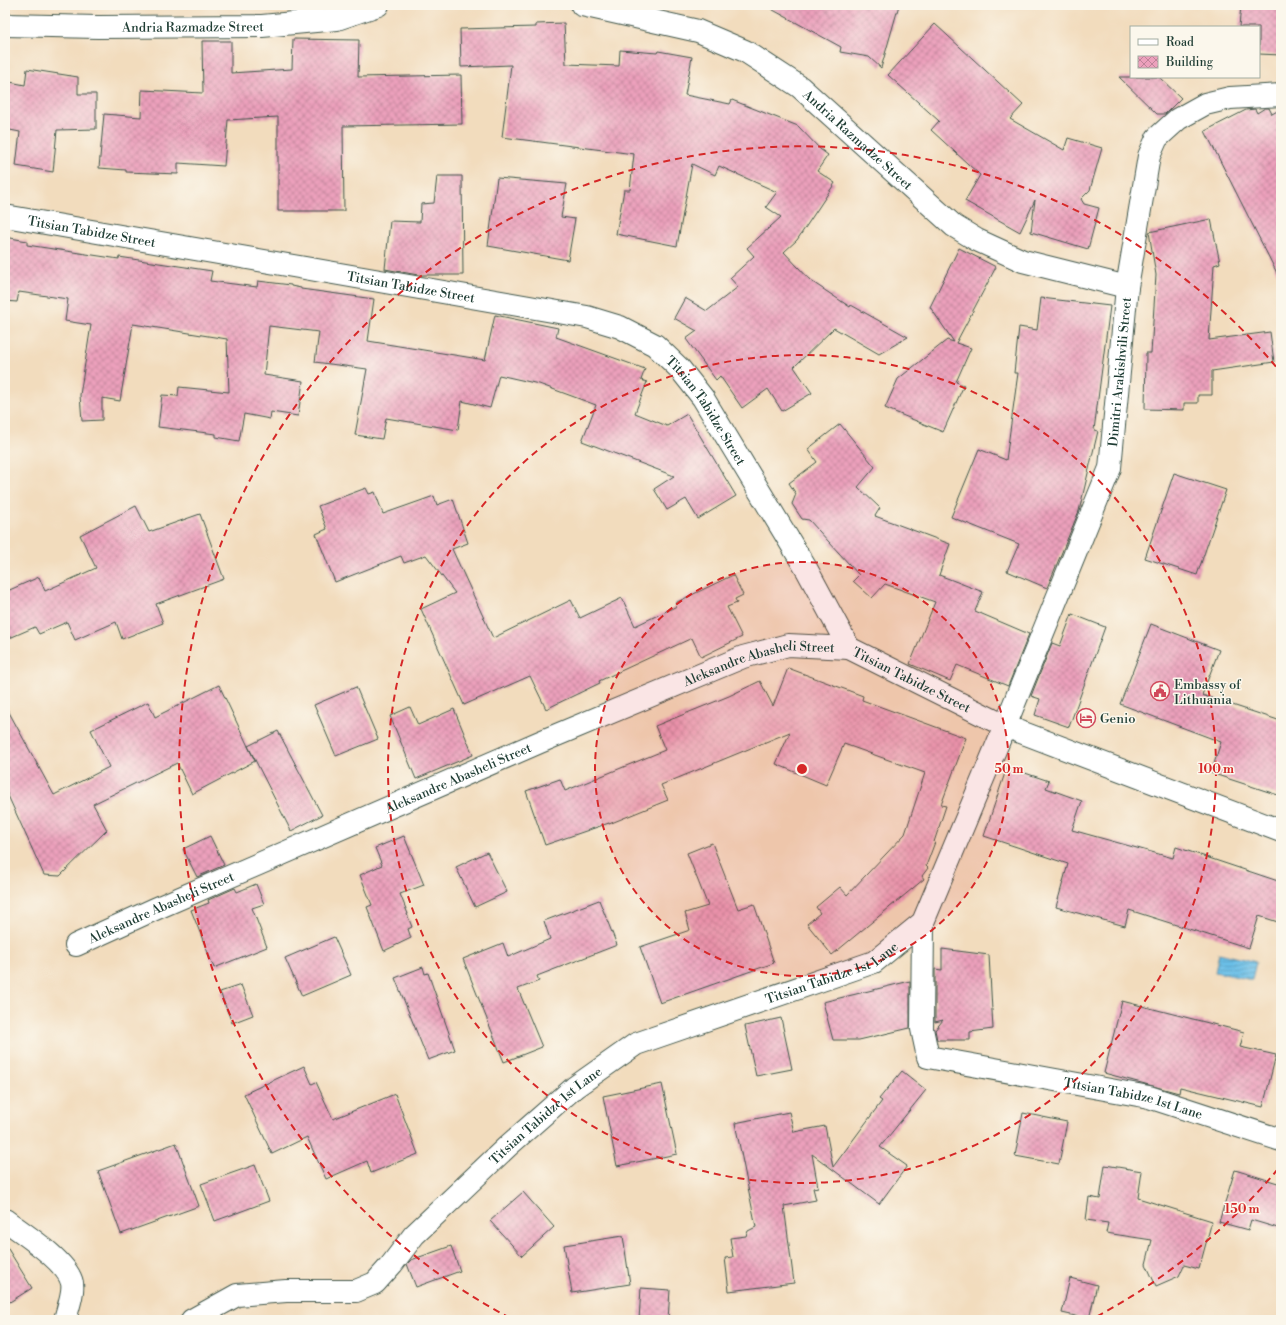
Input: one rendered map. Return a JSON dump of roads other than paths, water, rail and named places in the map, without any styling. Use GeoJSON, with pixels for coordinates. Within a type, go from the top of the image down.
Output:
{"type":"FeatureCollection","features":[{"type":"Feature","properties":{"kind":"street","name":"Andria Razmadze Street"},"geometry":{"type":"LineString","coordinates":[[5,25],[98,27],[262,26],[337,19],[378,5]]}},
{"type":"Feature","properties":{"kind":"street","name":"Andria Razmadze Street"},"geometry":{"type":"LineString","coordinates":[[582,5],[698,31],[745,51],[800,87],[954,226],[977,240],[1023,261],[1127,287]]}},
{"type":"Feature","properties":{"kind":"street","name":"Dimitri Arakishvili Street"},"geometry":{"type":"LineString","coordinates":[[1005,726],[1110,468],[1127,287],[1149,156],[1157,138],[1178,120],[1205,104],[1230,98],[1281,95]]}},
{"type":"Feature","properties":{"kind":"street","name":"Titsian Tabidze Street"},"geometry":{"type":"LineString","coordinates":[[5,216],[587,317],[620,326],[655,345],[680,369],[702,398],[807,570],[849,648],[1005,726],[1281,831]]}},
{"type":"Feature","properties":{"kind":"street","name":"Aleksandre Abasheli Street"},"geometry":{"type":"LineString","coordinates":[[76,945],[162,906],[540,742],[742,657],[788,646],[849,648]]}},
{"type":"Feature","properties":{"kind":"street","name":"Titsian Tabidze 1st Lane"},"geometry":{"type":"LineString","coordinates":[[1005,726],[923,922],[922,1029],[928,1057],[1150,1097],[1281,1140]]}},
{"type":"Feature","properties":{"kind":"street","name":"Titsian Tabidze 1st Lane"},"geometry":{"type":"LineString","coordinates":[[192,1320],[237,1295],[286,1291],[356,1291],[375,1283],[392,1264],[414,1234],[509,1145],[575,1087],[636,1044],[874,962],[923,922]]}},
{"type":"Feature","properties":{"kind":"street"},"geometry":{"type":"LineString","coordinates":[[5,1220],[42,1247],[64,1267],[70,1276],[73,1285],[65,1320]]}},
{"type":"Feature","properties":{"kind":"water"},"geometry":{"type":"Polygon","coordinates":[[[1219,953],[1256,962],[1252,980],[1215,972],[1219,953]]]}},
{"type":"Feature","properties":{"kind":"place","name":"Embassy of Lithuania"},"geometry":{"type":"Point","coordinates":[1160,691]}},
{"type":"Feature","properties":{"kind":"place","name":"Genio"},"geometry":{"type":"Point","coordinates":[1086,718]}}]}
